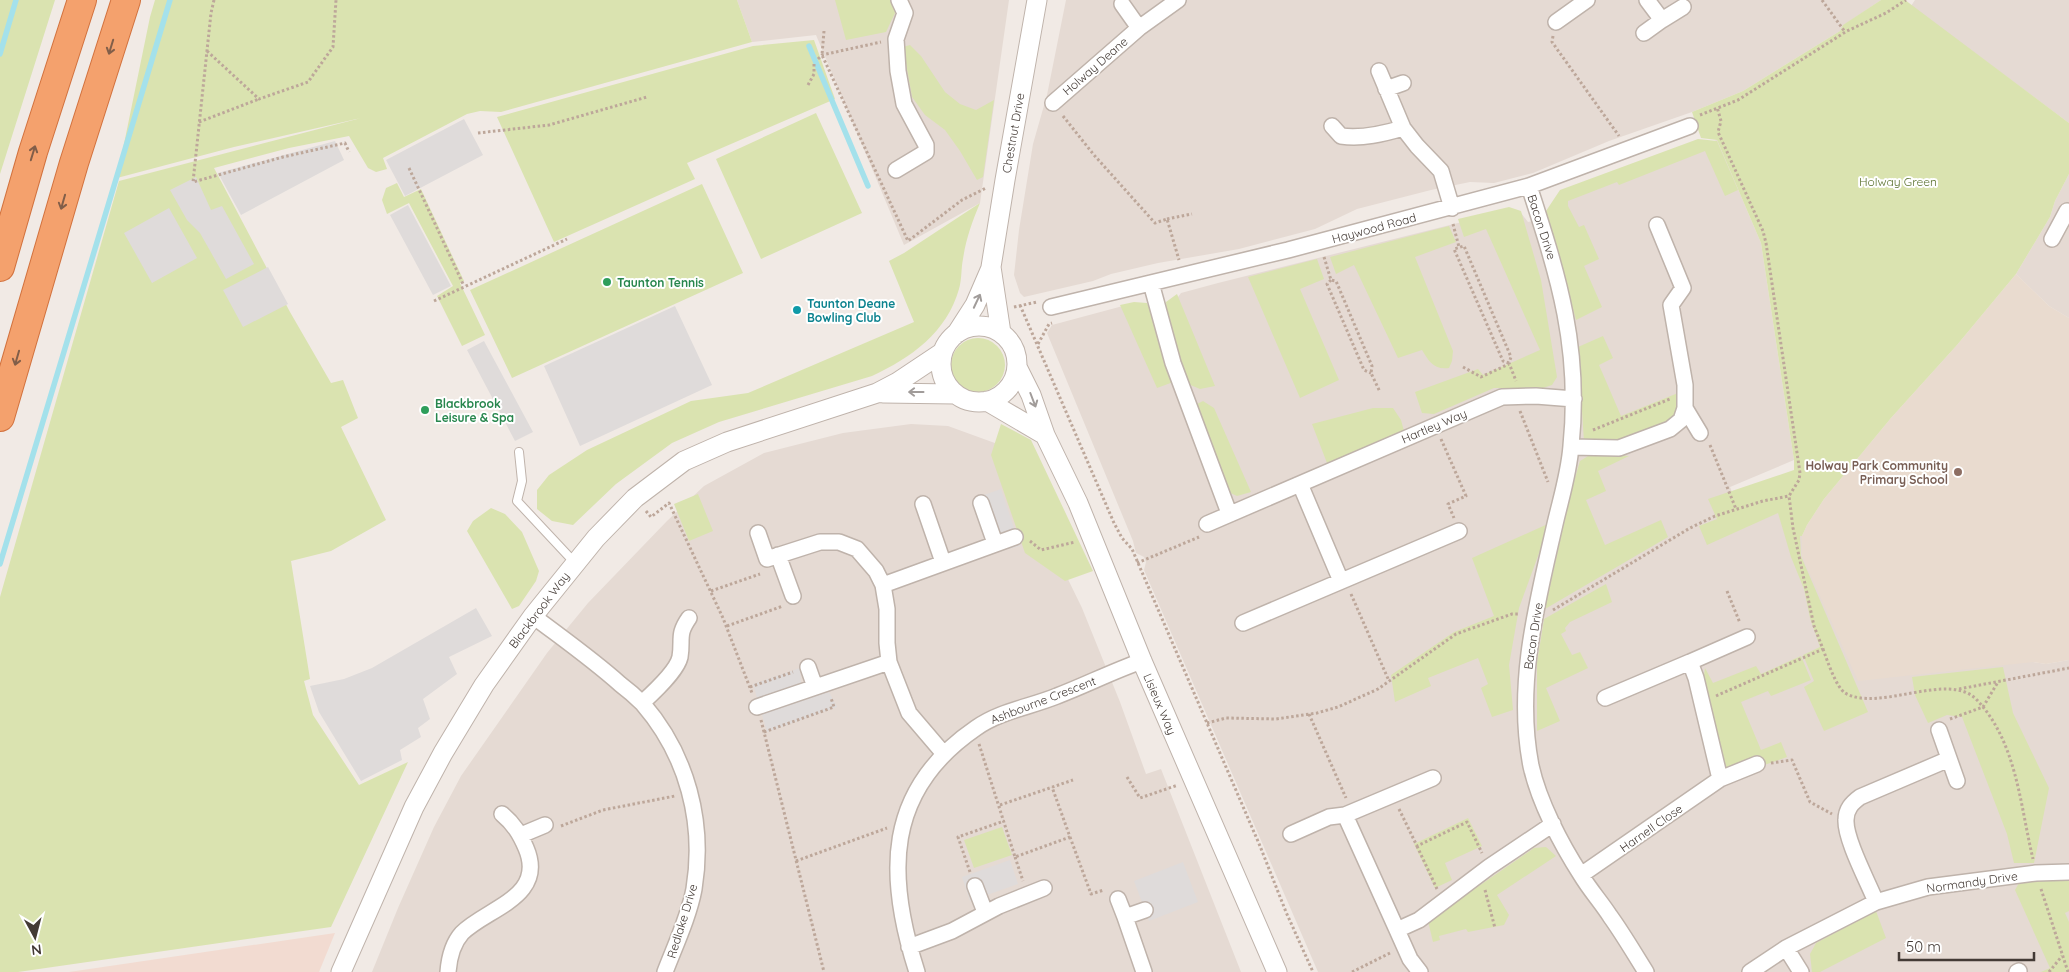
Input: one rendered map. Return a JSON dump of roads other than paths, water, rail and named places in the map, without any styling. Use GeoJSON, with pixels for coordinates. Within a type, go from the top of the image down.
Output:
{"type":"FeatureCollection","features":[{"type":"Feature","properties":{"kind":"highway"},"geometry":{"type":"LineString","coordinates":[[0,267],[33,152],[82,0]]}},
{"type":"Feature","properties":{"kind":"highway"},"geometry":{"type":"LineString","coordinates":[[0,417],[74,163],[126,0]]}},
{"type":"Feature","properties":{"kind":"street"},"geometry":{"type":"LineString","coordinates":[[896,170],[926,152],[926,145],[904,104],[898,71],[896,38],[904,13],[899,0]]}},
{"type":"Feature","properties":{"kind":"street","name":"Chestnut Drive"},"geometry":{"type":"LineString","coordinates":[[957,333],[975,306],[991,267],[1037,0]]}},
{"type":"Feature","properties":{"kind":"street"},"geometry":{"type":"LineString","coordinates":[[1139,28],[1178,0]]}},
{"type":"Feature","properties":{"kind":"street"},"geometry":{"type":"LineString","coordinates":[[1556,22],[1587,0]]}},
{"type":"Feature","properties":{"kind":"street"},"geometry":{"type":"LineString","coordinates":[[1647,0],[1662,20]]}},
{"type":"Feature","properties":{"kind":"street","name":"Holway Deane"},"geometry":{"type":"LineString","coordinates":[[1053,103],[1139,28],[1122,4]]}},
{"type":"Feature","properties":{"kind":"street"},"geometry":{"type":"LineString","coordinates":[[1644,33],[1683,7]]}},
{"type":"Feature","properties":{"kind":"street"},"geometry":{"type":"LineString","coordinates":[[1379,71],[1403,128],[1441,171],[1450,208]]}},
{"type":"Feature","properties":{"kind":"street"},"geometry":{"type":"LineString","coordinates":[[1386,89],[1403,83]]}},
{"type":"Feature","properties":{"kind":"street"},"geometry":{"type":"LineString","coordinates":[[1332,126],[1341,136],[1354,138],[1403,128]]}},
{"type":"Feature","properties":{"kind":"street","name":"Haywood Road"},"geometry":{"type":"LineString","coordinates":[[1052,307],[1319,242],[1529,186],[1690,126]]}},
{"type":"Feature","properties":{"kind":"street","name":"Bacon Drive"},"geometry":{"type":"LineString","coordinates":[[1529,186],[1560,284],[1573,357],[1574,399],[1572,443],[1566,483],[1536,613],[1524,697],[1525,729],[1538,791],[1553,824],[1581,876],[1610,916],[1646,972]]}},
{"type":"Feature","properties":{"kind":"street"},"geometry":{"type":"LineString","coordinates":[[2052,239],[2064,227],[2067,211]]}},
{"type":"Feature","properties":{"kind":"street"},"geometry":{"type":"LineString","coordinates":[[1657,225],[1684,288],[1671,305],[1685,400],[1700,433]]}},
{"type":"Feature","properties":{"kind":"street","name":"Chestnut Drive"},"geometry":{"type":"LineString","coordinates":[[991,267],[1001,333]]}},
{"type":"Feature","properties":{"kind":"street"},"geometry":{"type":"LineString","coordinates":[[1151,283],[1173,363],[1229,513]]}},
{"type":"Feature","properties":{"kind":"street"},"geometry":{"type":"LineString","coordinates":[[971,327],[987,327],[1001,333],[1013,348],[1017,367],[1008,389],[1002,394],[987,401],[974,402],[955,394],[949,388],[942,375],[942,352],[948,341],[957,333],[971,327]]}},
{"type":"Feature","properties":{"kind":"street","name":"Blackbrook Way"},"geometry":{"type":"LineString","coordinates":[[341,972],[414,806],[484,685],[533,616],[575,562],[634,498],[684,461],[727,442],[877,393],[898,382],[942,352]]}},
{"type":"Feature","properties":{"kind":"street","name":"Lisieux Way"},"geometry":{"type":"LineString","coordinates":[[1017,367],[1031,395],[1045,435],[1078,503],[1192,780],[1277,972]]}},
{"type":"Feature","properties":{"kind":"street","name":"Blackbrook Way"},"geometry":{"type":"LineString","coordinates":[[877,393],[955,394]]}},
{"type":"Feature","properties":{"kind":"street","name":"Hartley Way"},"geometry":{"type":"LineString","coordinates":[[1208,524],[1229,513],[1502,397],[1574,399]]}},
{"type":"Feature","properties":{"kind":"street"},"geometry":{"type":"LineString","coordinates":[[1572,443],[1619,448],[1670,429],[1681,420],[1685,400]]}},
{"type":"Feature","properties":{"kind":"street"},"geometry":{"type":"LineString","coordinates":[[987,401],[1045,435]]}},
{"type":"Feature","properties":{"kind":"street"},"geometry":{"type":"LineString","coordinates":[[1300,484],[1343,580]]}},
{"type":"Feature","properties":{"kind":"street"},"geometry":{"type":"LineString","coordinates":[[981,503],[995,543]]}},
{"type":"Feature","properties":{"kind":"street"},"geometry":{"type":"LineString","coordinates":[[923,504],[943,562]]}},
{"type":"Feature","properties":{"kind":"street"},"geometry":{"type":"LineString","coordinates":[[1242,624],[1459,531]]}},
{"type":"Feature","properties":{"kind":"street"},"geometry":{"type":"LineString","coordinates":[[758,534],[767,559],[780,561],[820,542],[839,542],[857,549],[876,570],[883,585],[887,609],[889,662],[909,713],[944,754]]}},
{"type":"Feature","properties":{"kind":"street"},"geometry":{"type":"LineString","coordinates":[[883,585],[1015,537]]}},
{"type":"Feature","properties":{"kind":"street"},"geometry":{"type":"LineString","coordinates":[[780,561],[793,596]]}},
{"type":"Feature","properties":{"kind":"street","name":"Redlake Drive"},"geometry":{"type":"LineString","coordinates":[[533,616],[594,661],[642,703],[665,733],[679,760],[695,812],[697,862],[693,891],[665,972]]}},
{"type":"Feature","properties":{"kind":"street"},"geometry":{"type":"LineString","coordinates":[[642,703],[671,673],[680,658],[680,623]]}},
{"type":"Feature","properties":{"kind":"street"},"geometry":{"type":"LineString","coordinates":[[1605,698],[1747,637]]}},
{"type":"Feature","properties":{"kind":"street","name":"Ashbourne Crescent"},"geometry":{"type":"LineString","coordinates":[[917,972],[901,912],[897,881],[898,855],[904,822],[909,805],[923,780],[944,754],[974,729],[1004,713],[1055,697],[1142,661]]}},
{"type":"Feature","properties":{"kind":"street"},"geometry":{"type":"LineString","coordinates":[[757,707],[889,662]]}},
{"type":"Feature","properties":{"kind":"street"},"geometry":{"type":"LineString","coordinates":[[1690,662],[1720,779]]}},
{"type":"Feature","properties":{"kind":"street"},"geometry":{"type":"LineString","coordinates":[[808,667],[820,686]]}},
{"type":"Feature","properties":{"kind":"street"},"geometry":{"type":"LineString","coordinates":[[1939,730],[1957,781]]}},
{"type":"Feature","properties":{"kind":"street"},"geometry":{"type":"LineString","coordinates":[[1876,902],[1854,848],[1846,821],[1847,813],[1852,803],[1860,797],[1949,759]]}},
{"type":"Feature","properties":{"kind":"street","name":"Harnell Close"},"geometry":{"type":"LineString","coordinates":[[1581,876],[1720,779],[1757,764]]}},
{"type":"Feature","properties":{"kind":"street"},"geometry":{"type":"LineString","coordinates":[[1291,834],[1329,818],[1349,813],[1433,778]]}},
{"type":"Feature","properties":{"kind":"street"},"geometry":{"type":"LineString","coordinates":[[1349,813],[1404,946],[1410,959],[1420,972]]}},
{"type":"Feature","properties":{"kind":"street"},"geometry":{"type":"LineString","coordinates":[[448,972],[450,958],[460,935],[475,921],[505,905],[521,891],[529,874],[528,852],[521,835],[513,822],[502,814]]}},
{"type":"Feature","properties":{"kind":"street"},"geometry":{"type":"LineString","coordinates":[[1397,930],[1419,920],[1553,824]]}},
{"type":"Feature","properties":{"kind":"street"},"geometry":{"type":"LineString","coordinates":[[521,835],[545,825]]}},
{"type":"Feature","properties":{"kind":"street","name":"Normandy Drive"},"geometry":{"type":"LineString","coordinates":[[1750,972],[1786,948],[1876,902],[1928,887],[2036,873],[2069,872]]}},
{"type":"Feature","properties":{"kind":"street"},"geometry":{"type":"LineString","coordinates":[[975,886],[985,912]]}},
{"type":"Feature","properties":{"kind":"street"},"geometry":{"type":"LineString","coordinates":[[909,947],[952,931],[985,912],[1044,888]]}},
{"type":"Feature","properties":{"kind":"street"},"geometry":{"type":"LineString","coordinates":[[1118,899],[1144,972]]}},
{"type":"Feature","properties":{"kind":"street"},"geometry":{"type":"LineString","coordinates":[[1125,917],[1145,910]]}},
{"type":"Feature","properties":{"kind":"street"},"geometry":{"type":"LineString","coordinates":[[1786,948],[1801,972]]}},
{"type":"Feature","properties":{"kind":"lane"},"geometry":{"type":"LineString","coordinates":[[519,452],[522,481],[517,501],[575,562]]}},
{"type":"Feature","properties":{"kind":"waterway"},"geometry":{"type":"LineString","coordinates":[[0,54],[16,0]]}},
{"type":"Feature","properties":{"kind":"waterway"},"geometry":{"type":"LineString","coordinates":[[0,564],[170,0]]}},
{"type":"Feature","properties":{"kind":"waterway"},"geometry":{"type":"LineString","coordinates":[[809,46],[868,186]]}},
{"type":"Feature","properties":{"kind":"place","name":"Taunton Tennis"},"geometry":{"type":"Point","coordinates":[607,282]}},
{"type":"Feature","properties":{"kind":"place","name":"Taunton Deane Bowling Club"},"geometry":{"type":"Point","coordinates":[797,310]}},
{"type":"Feature","properties":{"kind":"place","name":"Blackbrook Leisure & Spa"},"geometry":{"type":"Point","coordinates":[425,410]}},
{"type":"Feature","properties":{"kind":"place","name":"Holway Park Community Primary School"},"geometry":{"type":"Point","coordinates":[1958,472]}},
{"type":"Feature","properties":{"kind":"park label","name":"Holway Green"},"geometry":{"type":"Point","coordinates":[1898,181]}}]}
